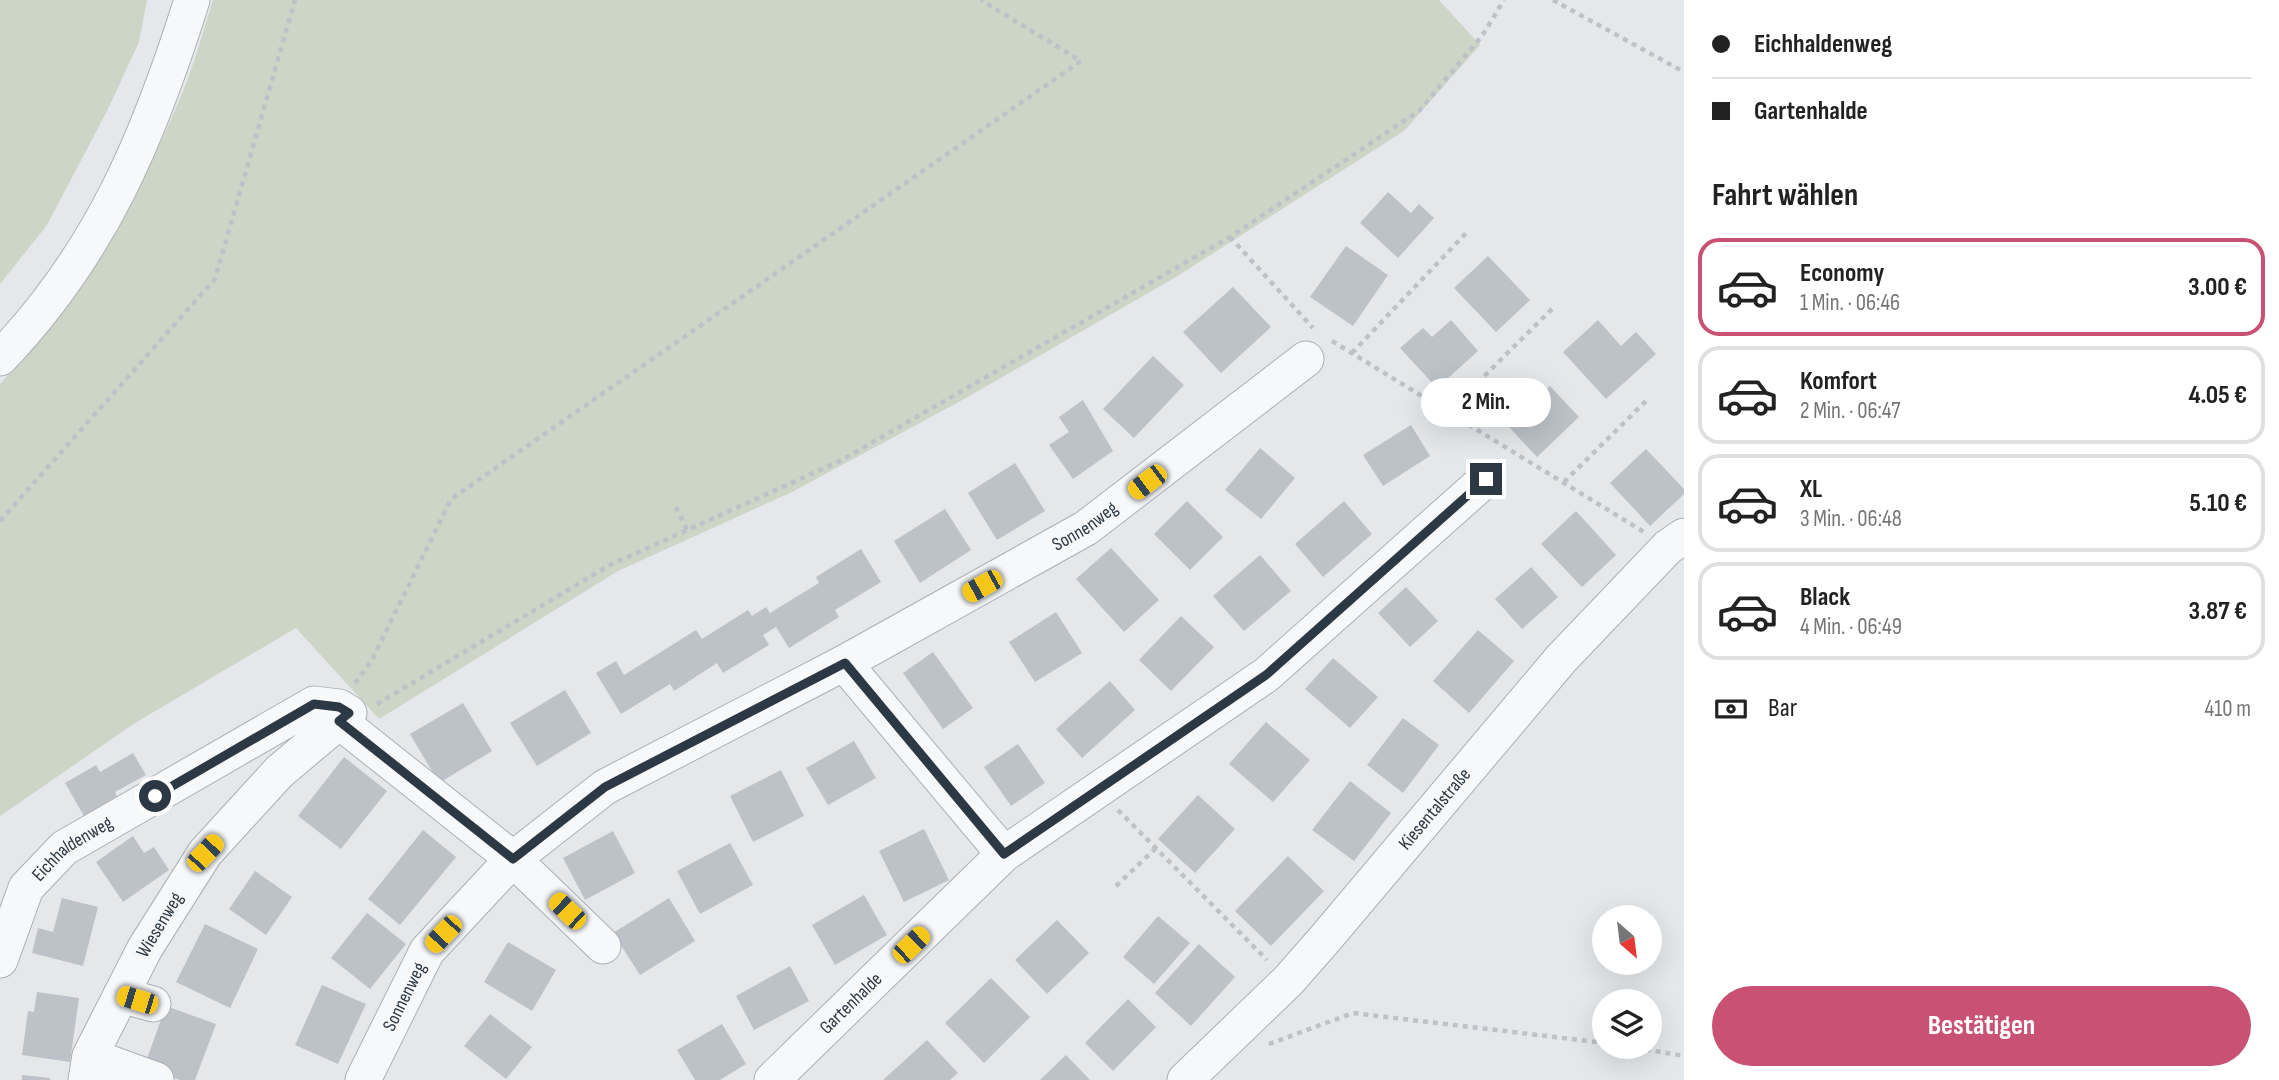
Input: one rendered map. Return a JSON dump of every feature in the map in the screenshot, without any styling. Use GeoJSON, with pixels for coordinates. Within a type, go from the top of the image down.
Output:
{"type":"FeatureCollection","features":[{"type":"Feature","properties":{"kind":"street"},"geometry":{"type":"LineString","coordinates":[[0,358],[74,270],[124,183],[163,91],[192,0]]}},
{"type":"Feature","properties":{"kind":"street","name":"Sonnenweg"},"geometry":{"type":"LineString","coordinates":[[363,1080],[427,951],[513,859],[605,787],[845,663],[1086,528],[1317,343]]}},
{"type":"Feature","properties":{"kind":"street","name":"Gartenhalde"},"geometry":{"type":"LineString","coordinates":[[772,1080],[1004,854],[1266,675],[1486,479]]}},
{"type":"Feature","properties":{"kind":"street","name":"Kiesentalstraße"},"geometry":{"type":"LineString","coordinates":[[1185,1080],[1288,981],[1561,659],[1676,542]]}},
{"type":"Feature","properties":{"kind":"street"},"geometry":{"type":"LineString","coordinates":[[845,663],[1004,854]]}},
{"type":"Feature","properties":{"kind":"street","name":"Eichhaldenweg"},"geometry":{"type":"LineString","coordinates":[[0,960],[26,888],[64,848],[314,704],[342,713]]}},
{"type":"Feature","properties":{"kind":"street"},"geometry":{"type":"LineString","coordinates":[[342,713],[513,859],[603,946]]}},
{"type":"Feature","properties":{"kind":"street","name":"Wiesenweg"},"geometry":{"type":"LineString","coordinates":[[88,1068],[137,1000],[145,948],[205,853],[279,772],[342,713]]}},
{"type":"Feature","properties":{"kind":"street"},"geometry":{"type":"LineString","coordinates":[[88,1068],[156,1080]]}},
{"type":"Feature","properties":{"kind":"path"},"geometry":{"type":"LineString","coordinates":[[0,521],[215,279],[295,0]]}},
{"type":"Feature","properties":{"kind":"path"},"geometry":{"type":"LineString","coordinates":[[372,660],[452,499],[1081,61],[981,0]]}},
{"type":"Feature","properties":{"kind":"path"},"geometry":{"type":"LineString","coordinates":[[342,713],[384,702],[610,565],[840,461],[1230,237],[1419,111],[1482,36],[1504,0]]}},
{"type":"Feature","properties":{"kind":"path"},"geometry":{"type":"LineString","coordinates":[[1553,0],[1684,72]]}},
{"type":"Feature","properties":{"kind":"path"},"geometry":{"type":"LineString","coordinates":[[1352,353],[1469,230]]}},
{"type":"Feature","properties":{"kind":"path"},"geometry":{"type":"LineString","coordinates":[[1230,237],[1306,323],[1317,343],[1352,353],[1564,482],[1676,542]]}},
{"type":"Feature","properties":{"kind":"path"},"geometry":{"type":"LineString","coordinates":[[1449,411],[1554,307]]}},
{"type":"Feature","properties":{"kind":"path"},"geometry":{"type":"LineString","coordinates":[[1564,482],[1646,401]]}},
{"type":"Feature","properties":{"kind":"path"},"geometry":{"type":"LineString","coordinates":[[676,507],[687,530]]}},
{"type":"Feature","properties":{"kind":"path"},"geometry":{"type":"LineString","coordinates":[[1098,790],[1288,981]]}},
{"type":"Feature","properties":{"kind":"path"},"geometry":{"type":"LineString","coordinates":[[1116,886],[1156,848]]}},
{"type":"Feature","properties":{"kind":"path"},"geometry":{"type":"LineString","coordinates":[[1260,1048],[1353,1013],[1592,1041]]}},
{"type":"Feature","properties":{"kind":"path"},"geometry":{"type":"LineString","coordinates":[[1662,1052],[1684,1056]]}},
{"type":"Feature","properties":{"kind":"green space"},"geometry":{"type":"Polygon","coordinates":[[[0,0],[147,0],[139,42],[107,111],[47,225],[0,284],[0,0]]]}},
{"type":"Feature","properties":{"kind":"green space"},"geometry":{"type":"Polygon","coordinates":[[[213,0],[1439,0],[1480,45],[1404,131],[1176,277],[966,398],[792,492],[618,571],[379,719],[296,628],[135,723],[0,816],[0,384],[55,319],[125,211],[181,96],[213,0]]]}},
{"type":"Feature","properties":{"kind":"building"},"geometry":{"type":"Polygon","coordinates":[[[1388,192],[1411,213],[1419,204],[1434,218],[1398,258],[1360,223],[1388,192]]]}},
{"type":"Feature","properties":{"kind":"building"},"geometry":{"type":"Polygon","coordinates":[[[1346,246],[1388,275],[1353,326],[1310,297],[1346,246]]]}},
{"type":"Feature","properties":{"kind":"building"},"geometry":{"type":"Polygon","coordinates":[[[1488,256],[1530,300],[1496,332],[1454,288],[1488,256]]]}},
{"type":"Feature","properties":{"kind":"building"},"geometry":{"type":"Polygon","coordinates":[[[1233,287],[1271,327],[1221,373],[1183,332],[1233,287]]]}},
{"type":"Feature","properties":{"kind":"building"},"geometry":{"type":"Polygon","coordinates":[[[1451,320],[1478,351],[1437,388],[1400,348],[1423,328],[1432,337],[1451,320]]]}},
{"type":"Feature","properties":{"kind":"building"},"geometry":{"type":"Polygon","coordinates":[[[1598,320],[1621,346],[1636,332],[1656,354],[1606,399],[1563,352],[1598,320]]]}},
{"type":"Feature","properties":{"kind":"building"},"geometry":{"type":"Polygon","coordinates":[[[1153,356],[1184,385],[1134,438],[1103,409],[1153,356]]]}},
{"type":"Feature","properties":{"kind":"building"},"geometry":{"type":"Polygon","coordinates":[[[1550,386],[1579,417],[1537,457],[1507,425],[1550,386]]]}},
{"type":"Feature","properties":{"kind":"building"},"geometry":{"type":"Polygon","coordinates":[[[1083,400],[1113,451],[1073,479],[1049,445],[1069,432],[1059,417],[1083,400]]]}},
{"type":"Feature","properties":{"kind":"building"},"geometry":{"type":"Polygon","coordinates":[[[1411,425],[1430,456],[1383,486],[1363,455],[1411,425]]]}},
{"type":"Feature","properties":{"kind":"building"},"geometry":{"type":"Polygon","coordinates":[[[1260,448],[1295,478],[1261,519],[1225,490],[1260,448]]]}},
{"type":"Feature","properties":{"kind":"building"},"geometry":{"type":"Polygon","coordinates":[[[1646,449],[1684,489],[1684,494],[1650,526],[1610,483],[1646,449]]]}},
{"type":"Feature","properties":{"kind":"building"},"geometry":{"type":"Polygon","coordinates":[[[1015,463],[1045,511],[997,540],[968,493],[1015,463]]]}},
{"type":"Feature","properties":{"kind":"building"},"geometry":{"type":"Polygon","coordinates":[[[1187,501],[1223,537],[1190,570],[1154,534],[1187,501]]]}},
{"type":"Feature","properties":{"kind":"building"},"geometry":{"type":"Polygon","coordinates":[[[1344,501],[1372,534],[1323,577],[1295,544],[1344,501]]]}},
{"type":"Feature","properties":{"kind":"building"},"geometry":{"type":"Polygon","coordinates":[[[945,509],[971,550],[920,583],[894,541],[945,509]]]}},
{"type":"Feature","properties":{"kind":"building"},"geometry":{"type":"Polygon","coordinates":[[[1576,511],[1616,555],[1582,587],[1541,544],[1576,511]]]}},
{"type":"Feature","properties":{"kind":"building"},"geometry":{"type":"Polygon","coordinates":[[[1111,548],[1159,600],[1124,632],[1076,579],[1111,548]]]}},
{"type":"Feature","properties":{"kind":"building"},"geometry":{"type":"Polygon","coordinates":[[[861,549],[881,582],[835,610],[839,617],[789,648],[776,627],[763,635],[769,645],[723,673],[717,663],[674,691],[670,684],[621,714],[596,673],[616,661],[624,675],[696,630],[702,639],[748,610],[752,616],[766,607],[770,613],[819,583],[816,577],[861,549]]]}},
{"type":"Feature","properties":{"kind":"building"},"geometry":{"type":"Polygon","coordinates":[[[1260,555],[1291,591],[1244,631],[1213,596],[1260,555]]]}},
{"type":"Feature","properties":{"kind":"building"},"geometry":{"type":"Polygon","coordinates":[[[1531,567],[1558,597],[1522,629],[1495,599],[1531,567]]]}},
{"type":"Feature","properties":{"kind":"building"},"geometry":{"type":"Polygon","coordinates":[[[1406,587],[1438,621],[1410,647],[1378,613],[1406,587]]]}},
{"type":"Feature","properties":{"kind":"building"},"geometry":{"type":"Polygon","coordinates":[[[1056,612],[1082,653],[1035,682],[1009,642],[1056,612]]]}},
{"type":"Feature","properties":{"kind":"building"},"geometry":{"type":"Polygon","coordinates":[[[1181,616],[1214,647],[1171,691],[1139,660],[1181,616]]]}},
{"type":"Feature","properties":{"kind":"building"},"geometry":{"type":"Polygon","coordinates":[[[1478,630],[1514,661],[1469,713],[1433,681],[1478,630]]]}},
{"type":"Feature","properties":{"kind":"building"},"geometry":{"type":"Polygon","coordinates":[[[933,652],[973,708],[943,729],[903,673],[933,652]]]}},
{"type":"Feature","properties":{"kind":"building"},"geometry":{"type":"Polygon","coordinates":[[[1333,658],[1378,697],[1350,728],[1305,689],[1333,658]]]}},
{"type":"Feature","properties":{"kind":"building"},"geometry":{"type":"Polygon","coordinates":[[[1110,681],[1135,710],[1082,758],[1056,729],[1110,681]]]}},
{"type":"Feature","properties":{"kind":"building"},"geometry":{"type":"Polygon","coordinates":[[[565,690],[591,733],[537,766],[510,723],[565,690]]]}},
{"type":"Feature","properties":{"kind":"building"},"geometry":{"type":"Polygon","coordinates":[[[463,703],[492,751],[439,783],[410,734],[463,703]]]}},
{"type":"Feature","properties":{"kind":"building"},"geometry":{"type":"Polygon","coordinates":[[[1403,718],[1439,745],[1403,793],[1367,765],[1403,718]]]}},
{"type":"Feature","properties":{"kind":"building"},"geometry":{"type":"Polygon","coordinates":[[[1266,722],[1310,760],[1273,802],[1229,764],[1266,722]]]}},
{"type":"Feature","properties":{"kind":"building"},"geometry":{"type":"Polygon","coordinates":[[[854,741],[876,778],[828,805],[806,768],[854,741]]]}},
{"type":"Feature","properties":{"kind":"building"},"geometry":{"type":"Polygon","coordinates":[[[1018,744],[1045,783],[1011,806],[984,767],[1018,744]]]}},
{"type":"Feature","properties":{"kind":"building"},"geometry":{"type":"Polygon","coordinates":[[[133,753],[146,775],[115,792],[117,796],[84,816],[65,783],[96,765],[100,772],[133,753]]]}},
{"type":"Feature","properties":{"kind":"building"},"geometry":{"type":"Polygon","coordinates":[[[344,757],[387,791],[341,849],[298,816],[344,757]]]}},
{"type":"Feature","properties":{"kind":"building"},"geometry":{"type":"Polygon","coordinates":[[[781,770],[804,816],[753,842],[730,796],[781,770]]]}},
{"type":"Feature","properties":{"kind":"building"},"geometry":{"type":"Polygon","coordinates":[[[1350,781],[1391,813],[1354,861],[1312,830],[1350,781]]]}},
{"type":"Feature","properties":{"kind":"building"},"geometry":{"type":"Polygon","coordinates":[[[1198,795],[1235,829],[1195,873],[1158,839],[1198,795]]]}},
{"type":"Feature","properties":{"kind":"building"},"geometry":{"type":"Polygon","coordinates":[[[924,829],[949,880],[904,902],[879,851],[924,829]]]}},
{"type":"Feature","properties":{"kind":"building"},"geometry":{"type":"Polygon","coordinates":[[[423,830],[456,857],[400,925],[368,899],[423,830]]]}},
{"type":"Feature","properties":{"kind":"building"},"geometry":{"type":"Polygon","coordinates":[[[613,831],[635,873],[585,900],[563,858],[613,831]]]}},
{"type":"Feature","properties":{"kind":"building"},"geometry":{"type":"Polygon","coordinates":[[[133,836],[144,853],[154,847],[169,870],[123,902],[96,862],[133,836]]]}},
{"type":"Feature","properties":{"kind":"building"},"geometry":{"type":"Polygon","coordinates":[[[730,843],[753,885],[700,914],[677,871],[730,843]]]}},
{"type":"Feature","properties":{"kind":"building"},"geometry":{"type":"Polygon","coordinates":[[[1288,856],[1324,891],[1271,946],[1235,911],[1288,856]]]}},
{"type":"Feature","properties":{"kind":"building"},"geometry":{"type":"Polygon","coordinates":[[[255,871],[292,897],[266,935],[229,909],[255,871]]]}},
{"type":"Feature","properties":{"kind":"building"},"geometry":{"type":"Polygon","coordinates":[[[864,895],[887,935],[835,965],[812,925],[864,895]]]}},
{"type":"Feature","properties":{"kind":"building"},"geometry":{"type":"Polygon","coordinates":[[[62,898],[98,907],[83,966],[32,953],[38,928],[53,932],[62,898]]]}},
{"type":"Feature","properties":{"kind":"building"},"geometry":{"type":"Polygon","coordinates":[[[669,898],[695,941],[640,975],[613,933],[669,898]]]}},
{"type":"Feature","properties":{"kind":"building"},"geometry":{"type":"Polygon","coordinates":[[[367,913],[406,944],[370,989],[331,958],[367,913]]]}},
{"type":"Feature","properties":{"kind":"building"},"geometry":{"type":"Polygon","coordinates":[[[1158,916],[1190,943],[1154,984],[1123,957],[1158,916]]]}},
{"type":"Feature","properties":{"kind":"building"},"geometry":{"type":"Polygon","coordinates":[[[1057,920],[1089,953],[1047,994],[1015,960],[1057,920]]]}},
{"type":"Feature","properties":{"kind":"building"},"geometry":{"type":"Polygon","coordinates":[[[205,924],[258,949],[230,1008],[176,982],[205,924]]]}},
{"type":"Feature","properties":{"kind":"building"},"geometry":{"type":"Polygon","coordinates":[[[508,942],[556,970],[532,1011],[484,982],[508,942]]]}},
{"type":"Feature","properties":{"kind":"building"},"geometry":{"type":"Polygon","coordinates":[[[1199,944],[1235,977],[1191,1026],[1155,993],[1199,944]]]}},
{"type":"Feature","properties":{"kind":"building"},"geometry":{"type":"Polygon","coordinates":[[[790,966],[809,1001],[754,1030],[736,996],[790,966]]]}},
{"type":"Feature","properties":{"kind":"building"},"geometry":{"type":"Polygon","coordinates":[[[991,978],[1030,1017],[984,1063],[945,1023],[991,978]]]}},
{"type":"Feature","properties":{"kind":"building"},"geometry":{"type":"Polygon","coordinates":[[[322,985],[366,1004],[338,1064],[295,1045],[322,985]]]}},
{"type":"Feature","properties":{"kind":"building"},"geometry":{"type":"Polygon","coordinates":[[[37,992],[79,998],[70,1062],[22,1055],[28,1011],[34,1012],[37,992]]]}},
{"type":"Feature","properties":{"kind":"building"},"geometry":{"type":"Polygon","coordinates":[[[1128,999],[1156,1027],[1113,1071],[1085,1043],[1128,999]]]}},
{"type":"Feature","properties":{"kind":"building"},"geometry":{"type":"Polygon","coordinates":[[[166,1006],[216,1024],[195,1080],[180,1080],[144,1067],[166,1006]]]}},
{"type":"Feature","properties":{"kind":"building"},"geometry":{"type":"Polygon","coordinates":[[[490,1014],[532,1047],[506,1079],[464,1046],[490,1014]]]}},
{"type":"Feature","properties":{"kind":"building"},"geometry":{"type":"Polygon","coordinates":[[[722,1024],[746,1064],[720,1080],[695,1080],[677,1050],[722,1024]]]}},
{"type":"Feature","properties":{"kind":"building"},"geometry":{"type":"Polygon","coordinates":[[[927,1040],[958,1073],[950,1080],[883,1080],[927,1040]]]}},
{"type":"Feature","properties":{"kind":"building"},"geometry":{"type":"Polygon","coordinates":[[[1066,1055],[1090,1080],[1040,1080],[1066,1055]]]}},
{"type":"Feature","properties":{"kind":"building"},"geometry":{"type":"Polygon","coordinates":[[[22,1075],[50,1078],[50,1080],[22,1080],[22,1075]]]}},
{"type":"Feature","properties":{"kind":"route"},"geometry":{"type":"LineString","coordinates":[[155,796],[314,704],[339,707],[349,713],[339,721],[513,859],[605,787],[845,663],[1004,854],[1266,675],[1486,479]]}}]}
